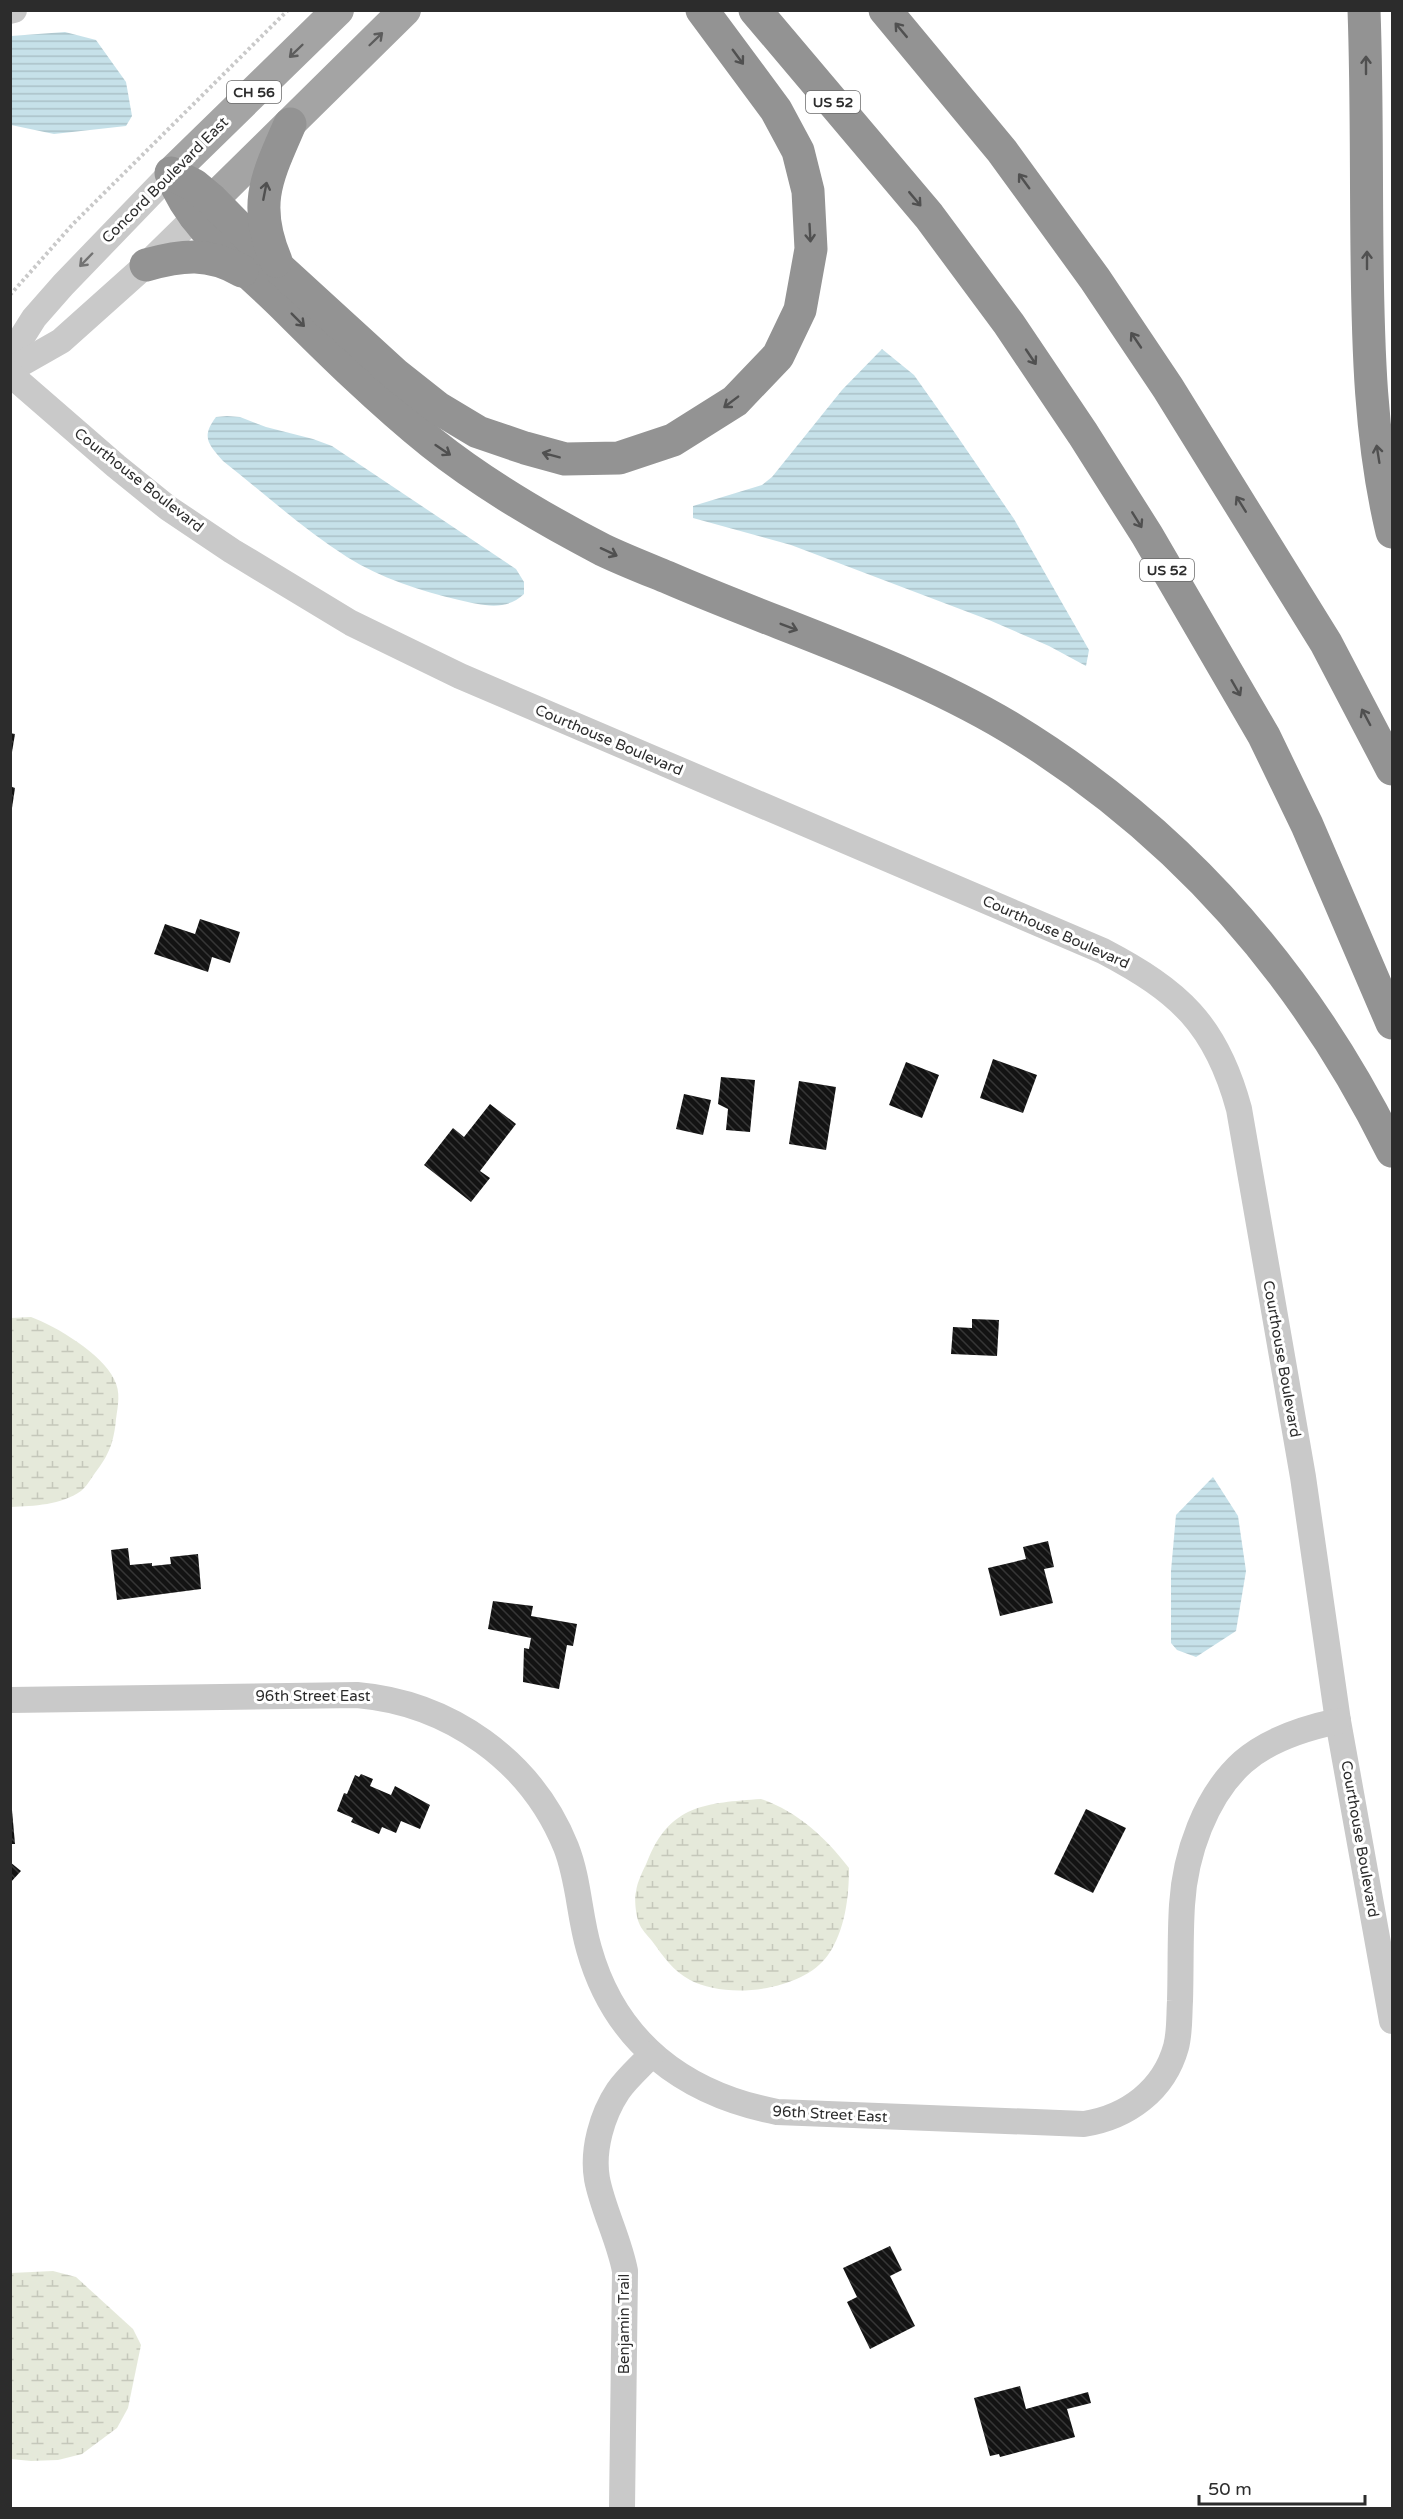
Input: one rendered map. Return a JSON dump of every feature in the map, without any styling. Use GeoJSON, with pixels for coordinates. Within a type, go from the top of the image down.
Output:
{"type":"FeatureCollection","features":[{"type":"Feature","properties":{"kind":"highway"},"geometry":{"type":"LineString","coordinates":[[171,173],[194,185],[220,244],[268,273],[438,408],[478,432],[525,448],[565,459],[619,458],[673,440],[735,401],[778,356],[800,310],[811,249],[808,191],[798,151],[776,110],[702,10]]}},
{"type":"Feature","properties":{"kind":"highway","name":"US 52"},"geometry":{"type":"LineString","coordinates":[[755,10],[929,216],[1009,324],[1108,475],[1264,736],[1307,825],[1392,1023]]}},
{"type":"Feature","properties":{"kind":"highway"},"geometry":{"type":"LineString","coordinates":[[885,10],[1002,151],[1095,279],[1168,388],[1326,643],[1392,769]]}},
{"type":"Feature","properties":{"kind":"highway"},"geometry":{"type":"LineString","coordinates":[[1364,10],[1368,353],[1373,424],[1384,500],[1392,532]]}},
{"type":"Feature","properties":{"kind":"highway"},"geometry":{"type":"LineString","coordinates":[[268,273],[267,239],[262,209],[268,176],[290,124]]}},
{"type":"Feature","properties":{"kind":"highway"},"geometry":{"type":"LineString","coordinates":[[146,265],[168,259],[206,257],[268,273],[366,385],[434,444],[514,499],[603,550],[922,682],[1007,726],[1092,783],[1145,825],[1255,936],[1300,995],[1344,1062],[1392,1151]]}},
{"type":"Feature","properties":{"kind":"main road","name":"Concord Boulevard East"},"geometry":{"type":"LineString","coordinates":[[171,173],[338,10]]}},
{"type":"Feature","properties":{"kind":"main road","name":"CH 56"},"geometry":{"type":"LineString","coordinates":[[204,208],[405,10]]}},
{"type":"Feature","properties":{"kind":"street","name":"Concord Boulevard East"},"geometry":{"type":"LineString","coordinates":[[10,364],[22,337],[34,318],[171,173]]}},
{"type":"Feature","properties":{"kind":"street"},"geometry":{"type":"LineString","coordinates":[[10,372],[61,340],[146,265],[204,208]]}},
{"type":"Feature","properties":{"kind":"street","name":"Courthouse Boulevard"},"geometry":{"type":"LineString","coordinates":[[10,372],[116,466],[168,508],[232,551],[351,623],[460,676],[1104,951],[1145,973],[1173,994],[1196,1019],[1218,1050],[1231,1079],[1239,1109],[1303,1477],[1338,1721],[1392,2021]]}},
{"type":"Feature","properties":{"kind":"street","name":"96th Street East"},"geometry":{"type":"LineString","coordinates":[[10,1700],[357,1695],[403,1702],[447,1718],[465,1728],[500,1754],[518,1771],[544,1805],[562,1839],[573,1867],[588,1947],[601,1983],[622,2020],[652,2054],[699,2088],[738,2103],[786,2113],[1084,2124],[1131,2108],[1148,2095],[1166,2072],[1177,2044],[1182,1904],[1186,1874],[1195,1839],[1210,1806],[1242,1762],[1256,1752],[1306,1728],[1338,1721]]}},
{"type":"Feature","properties":{"kind":"street","name":"Benjamin Trail"},"geometry":{"type":"LineString","coordinates":[[622,2508],[625,2271],[618,2240],[597,2179],[596,2163],[602,2126],[610,2106],[619,2090],[652,2054]]}},
{"type":"Feature","properties":{"kind":"path"},"geometry":{"type":"LineString","coordinates":[[10,296],[73,224],[288,10]]}},
{"type":"Feature","properties":{"kind":"green space"},"geometry":{"type":"Polygon","coordinates":[[[31,1317],[65,1334],[99,1360],[114,1379],[118,1404],[110,1448],[83,1489],[73,1496],[56,1502],[11,1507],[11,1318],[31,1317]]]}},
{"type":"Feature","properties":{"kind":"green space"},"geometry":{"type":"Polygon","coordinates":[[[761,1799],[799,1818],[830,1846],[849,1868],[847,1902],[842,1925],[828,1955],[801,1977],[783,1984],[743,1990],[724,1990],[706,1986],[690,1980],[673,1968],[641,1928],[635,1895],[638,1884],[656,1843],[666,1828],[678,1818],[707,1805],[761,1799]]]}},
{"type":"Feature","properties":{"kind":"green space"},"geometry":{"type":"Polygon","coordinates":[[[53,2271],[76,2277],[133,2329],[141,2345],[128,2408],[117,2428],[82,2454],[58,2460],[11,2459],[11,2273],[53,2271]]]}},
{"type":"Feature","properties":{"kind":"water"},"geometry":{"type":"Polygon","coordinates":[[[65,32],[96,40],[126,82],[132,116],[126,126],[54,134],[11,125],[11,36],[65,32]]]}},
{"type":"Feature","properties":{"kind":"water"},"geometry":{"type":"Polygon","coordinates":[[[882,349],[914,375],[1014,519],[1089,650],[1086,666],[1049,646],[989,620],[791,545],[693,518],[693,506],[762,485],[772,477],[842,390],[882,349]]]}},
{"type":"Feature","properties":{"kind":"water"},"geometry":{"type":"Polygon","coordinates":[[[216,417],[240,417],[332,446],[516,569],[524,582],[524,594],[517,600],[501,605],[468,602],[401,583],[360,565],[299,523],[223,461],[210,445],[208,435],[216,417]]]}},
{"type":"Feature","properties":{"kind":"water"},"geometry":{"type":"Polygon","coordinates":[[[1213,1477],[1238,1516],[1246,1571],[1236,1631],[1196,1657],[1177,1650],[1171,1643],[1171,1571],[1176,1515],[1213,1477]]]}},
{"type":"Feature","properties":{"kind":"building"},"geometry":{"type":"Polygon","coordinates":[[[10,733],[15,734],[12,752],[10,752],[10,733]]]}},
{"type":"Feature","properties":{"kind":"building"},"geometry":{"type":"Polygon","coordinates":[[[10,786],[15,788],[12,808],[10,808],[10,786]]]}},
{"type":"Feature","properties":{"kind":"building"},"geometry":{"type":"Polygon","coordinates":[[[200,919],[240,932],[230,963],[212,957],[208,972],[154,954],[165,924],[195,934],[200,919]]]}},
{"type":"Feature","properties":{"kind":"building"},"geometry":{"type":"Polygon","coordinates":[[[993,1059],[1037,1075],[1023,1113],[980,1098],[993,1059]]]}},
{"type":"Feature","properties":{"kind":"building"},"geometry":{"type":"Polygon","coordinates":[[[906,1062],[939,1075],[922,1118],[889,1105],[906,1062]]]}},
{"type":"Feature","properties":{"kind":"building"},"geometry":{"type":"Polygon","coordinates":[[[721,1077],[755,1080],[750,1132],[726,1130],[728,1109],[718,1104],[721,1077]]]}},
{"type":"Feature","properties":{"kind":"building"},"geometry":{"type":"Polygon","coordinates":[[[799,1081],[836,1087],[826,1150],[789,1144],[799,1081]]]}},
{"type":"Feature","properties":{"kind":"building"},"geometry":{"type":"Polygon","coordinates":[[[684,1094],[711,1100],[703,1135],[676,1129],[684,1094]]]}},
{"type":"Feature","properties":{"kind":"building"},"geometry":{"type":"Polygon","coordinates":[[[490,1104],[516,1124],[480,1171],[490,1178],[471,1202],[424,1165],[453,1128],[464,1137],[490,1104]]]}},
{"type":"Feature","properties":{"kind":"building"},"geometry":{"type":"Polygon","coordinates":[[[972,1319],[999,1320],[997,1356],[951,1354],[953,1327],[972,1328],[972,1319]]]}},
{"type":"Feature","properties":{"kind":"building"},"geometry":{"type":"Polygon","coordinates":[[[1048,1541],[1054,1567],[1044,1569],[1053,1603],[1000,1616],[988,1568],[1026,1559],[1023,1547],[1048,1541]]]}},
{"type":"Feature","properties":{"kind":"building"},"geometry":{"type":"Polygon","coordinates":[[[128,1548],[130,1565],[171,1564],[170,1557],[198,1554],[201,1589],[117,1600],[111,1550],[128,1548]]]}},
{"type":"Feature","properties":{"kind":"building"},"geometry":{"type":"Polygon","coordinates":[[[493,1601],[533,1606],[531,1616],[577,1624],[573,1646],[567,1645],[559,1689],[523,1682],[524,1648],[529,1649],[531,1638],[488,1629],[493,1601]]]}},
{"type":"Feature","properties":{"kind":"building"},"geometry":{"type":"Polygon","coordinates":[[[361,1774],[373,1779],[370,1786],[391,1795],[395,1786],[430,1805],[420,1829],[401,1821],[396,1833],[382,1827],[379,1834],[351,1822],[353,1818],[337,1811],[355,1775],[359,1777],[361,1774]]]}},
{"type":"Feature","properties":{"kind":"building"},"geometry":{"type":"Polygon","coordinates":[[[1086,1809],[1126,1828],[1093,1893],[1054,1874],[1086,1809]]]}},
{"type":"Feature","properties":{"kind":"building"},"geometry":{"type":"Polygon","coordinates":[[[12,1810],[15,1844],[10,1844],[10,1811],[12,1810]]]}},
{"type":"Feature","properties":{"kind":"building"},"geometry":{"type":"Polygon","coordinates":[[[10,1862],[21,1871],[10,1883],[10,1862]]]}},
{"type":"Feature","properties":{"kind":"building"},"geometry":{"type":"Polygon","coordinates":[[[890,2246],[902,2270],[890,2276],[915,2326],[870,2349],[847,2302],[857,2297],[843,2268],[890,2246]]]}},
{"type":"Feature","properties":{"kind":"building"},"geometry":{"type":"Polygon","coordinates":[[[1020,2386],[1026,2409],[1088,2392],[1091,2403],[1067,2409],[1075,2437],[1000,2457],[999,2454],[990,2456],[974,2398],[1020,2386]]]}}]}
